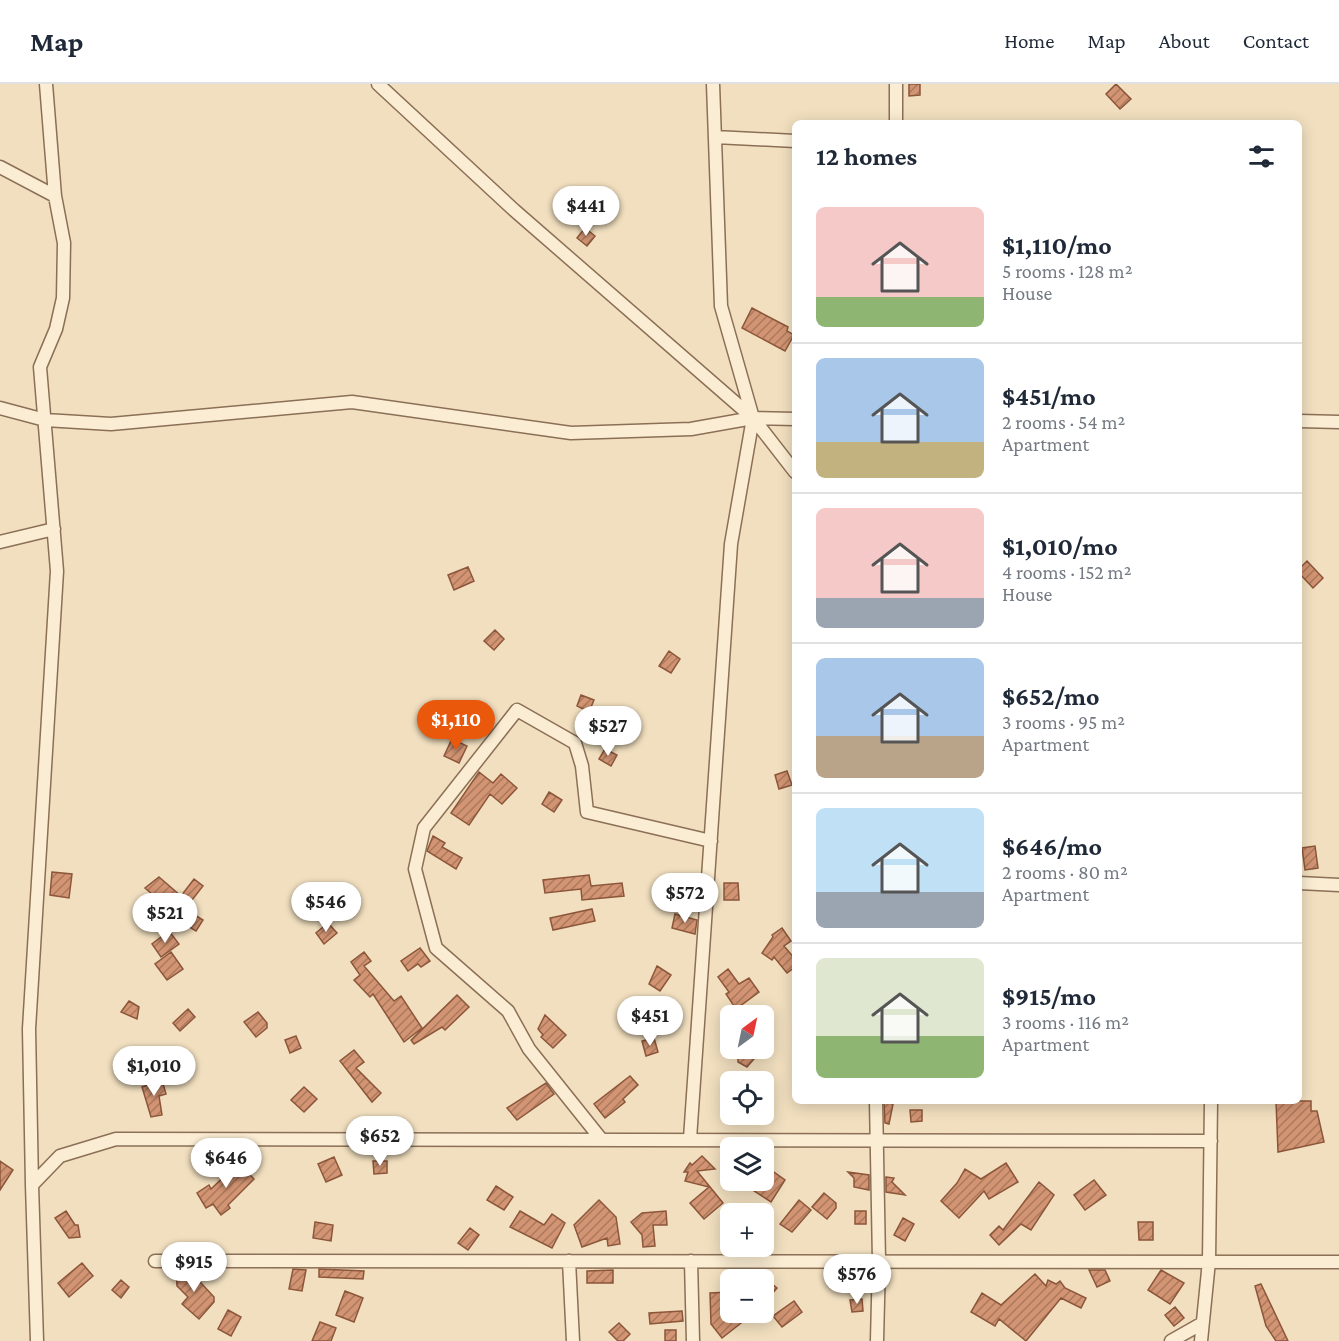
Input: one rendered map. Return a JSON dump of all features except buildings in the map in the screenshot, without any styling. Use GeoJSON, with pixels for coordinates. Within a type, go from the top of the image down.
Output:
{"type":"FeatureCollection","features":[{"type":"Feature","properties":{"kind":"street"},"geometry":{"type":"LineString","coordinates":[[37,1341],[30,1029],[57,571],[40,366],[56,329],[63,298],[64,243],[55,196],[46,84]]}},
{"type":"Feature","properties":{"kind":"street"},"geometry":{"type":"LineString","coordinates":[[378,84],[514,210],[753,418],[792,468]]}},
{"type":"Feature","properties":{"kind":"street"},"geometry":{"type":"LineString","coordinates":[[690,1139],[731,543],[753,418],[721,306],[713,84]]}},
{"type":"Feature","properties":{"kind":"street"},"geometry":{"type":"LineString","coordinates":[[896,84],[896,120]]}},
{"type":"Feature","properties":{"kind":"street"},"geometry":{"type":"LineString","coordinates":[[715,137],[792,141]]}},
{"type":"Feature","properties":{"kind":"street"},"geometry":{"type":"LineString","coordinates":[[0,167],[55,196]]}},
{"type":"Feature","properties":{"kind":"street"},"geometry":{"type":"LineString","coordinates":[[0,408],[45,420],[111,423],[352,402],[570,433],[691,429],[753,418],[792,419]]}},
{"type":"Feature","properties":{"kind":"street"},"geometry":{"type":"LineString","coordinates":[[1302,422],[1339,422]]}},
{"type":"Feature","properties":{"kind":"street"},"geometry":{"type":"LineString","coordinates":[[0,542],[54,529]]}},
{"type":"Feature","properties":{"kind":"street"},"geometry":{"type":"LineString","coordinates":[[601,1139],[529,1049],[508,1011],[436,948],[415,869],[424,828],[517,710],[574,743],[582,766],[587,812],[711,841]]}},
{"type":"Feature","properties":{"kind":"street"},"geometry":{"type":"LineString","coordinates":[[1302,883],[1339,885]]}},
{"type":"Feature","properties":{"kind":"street"},"geometry":{"type":"LineString","coordinates":[[876,1104],[879,1261],[877,1341]]}},
{"type":"Feature","properties":{"kind":"street"},"geometry":{"type":"LineString","coordinates":[[1201,1341],[1209,1261],[1211,1104]]}},
{"type":"Feature","properties":{"kind":"street"},"geometry":{"type":"LineString","coordinates":[[32,1185],[60,1156],[116,1139],[1211,1141]]}},
{"type":"Feature","properties":{"kind":"street"},"geometry":{"type":"LineString","coordinates":[[155,1261],[1339,1262]]}},
{"type":"Feature","properties":{"kind":"street"},"geometry":{"type":"LineString","coordinates":[[569,1261],[573,1341]]}},
{"type":"Feature","properties":{"kind":"street"},"geometry":{"type":"LineString","coordinates":[[691,1261],[693,1341]]}},
{"type":"Feature","properties":{"kind":"street"},"geometry":{"type":"LineString","coordinates":[[1171,1341],[1201,1324]]}}]}
